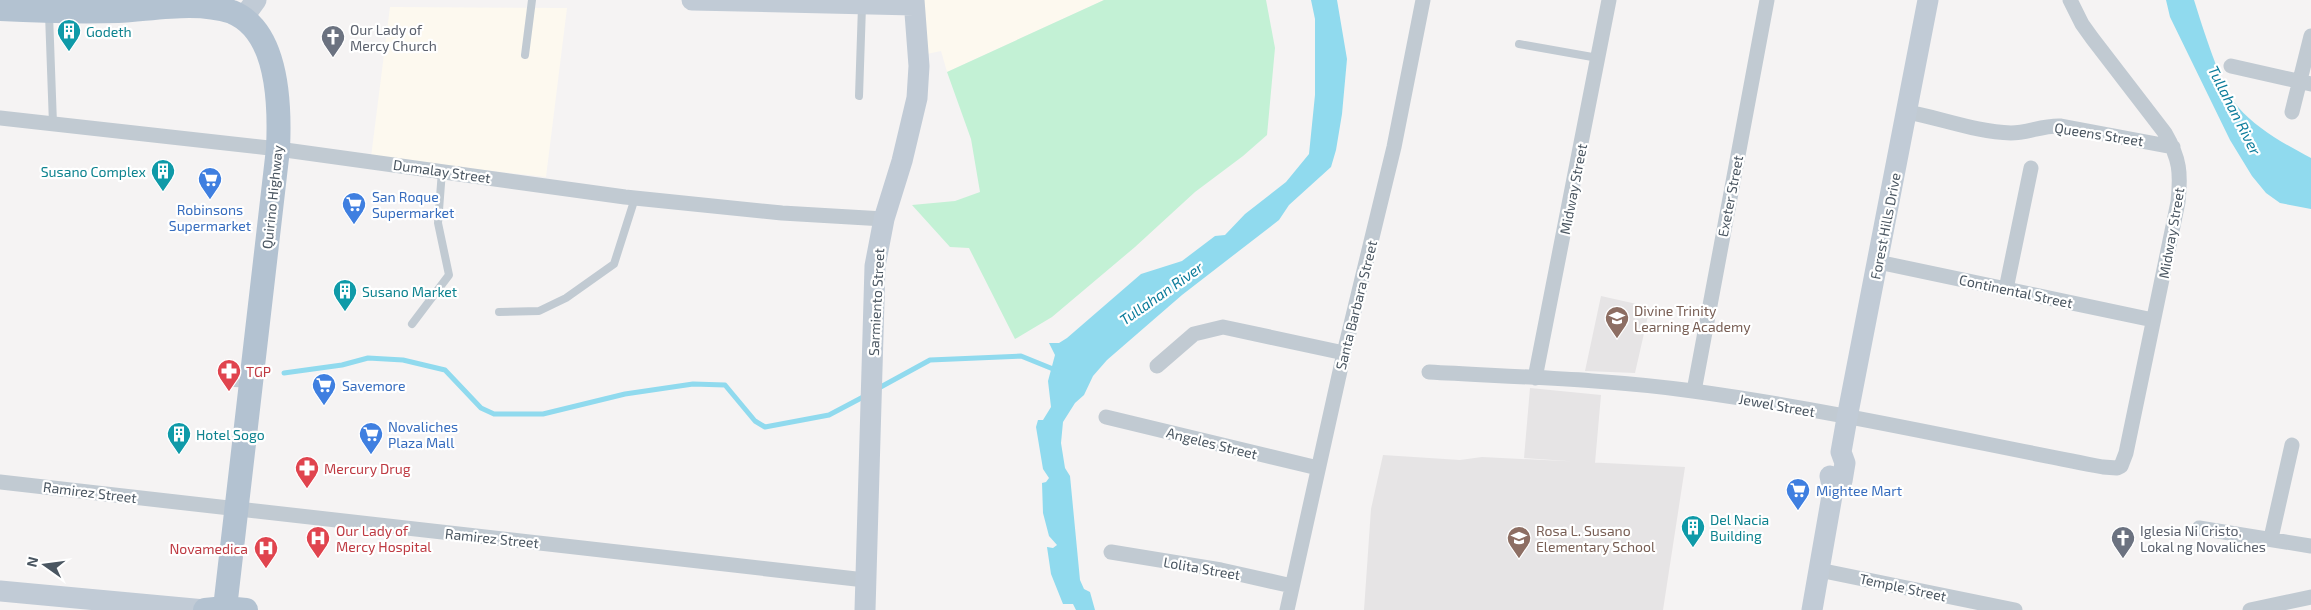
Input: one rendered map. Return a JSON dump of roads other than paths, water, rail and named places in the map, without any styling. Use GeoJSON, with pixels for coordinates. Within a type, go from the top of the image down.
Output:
{"type":"FeatureCollection","features":[{"type":"Feature","properties":{"kind":"main road","name":"Quirino Highway"},"geometry":{"type":"LineString","coordinates":[[10,6],[48,12],[118,5],[198,7],[225,11],[249,9],[271,61],[278,99],[278,149],[243,384],[236,510],[220,609]]}},
{"type":"Feature","properties":{"kind":"street"},"geometry":{"type":"LineString","coordinates":[[692,0],[862,4],[914,2]]}},
{"type":"Feature","properties":{"kind":"street","name":"Santa Barbara Street"},"geometry":{"type":"LineString","coordinates":[[1286,610],[1344,353],[1394,147],[1423,0]]}},
{"type":"Feature","properties":{"kind":"street","name":"Midway Street"},"geometry":{"type":"LineString","coordinates":[[1535,378],[1609,0]]}},
{"type":"Feature","properties":{"kind":"street","name":"Exeter Street"},"geometry":{"type":"LineString","coordinates":[[1694,391],[1767,0]]}},
{"type":"Feature","properties":{"kind":"street","name":"Forest Hills Drive"},"geometry":{"type":"LineString","coordinates":[[1812,610],[1833,490],[1842,481],[1845,463],[1841,452],[1847,418],[1928,0]]}},
{"type":"Feature","properties":{"kind":"street","name":"Midway Street"},"geometry":{"type":"LineString","coordinates":[[2070,0],[2082,24],[2174,147],[2180,168],[2179,195],[2126,453],[2121,466]]}},
{"type":"Feature","properties":{"kind":"street","name":"Sarmiento Street"},"geometry":{"type":"LineString","coordinates":[[865,610],[875,266],[884,219],[902,161],[917,98],[919,66],[914,2]]}},
{"type":"Feature","properties":{"kind":"street"},"geometry":{"type":"LineString","coordinates":[[2292,112],[2305,83],[2311,36]]}},
{"type":"Feature","properties":{"kind":"street"},"geometry":{"type":"LineString","coordinates":[[2231,66],[2305,83]]}},
{"type":"Feature","properties":{"kind":"street","name":"Queens Street"},"geometry":{"type":"LineString","coordinates":[[1907,112],[1998,132],[2025,132],[2048,126],[2061,126],[2174,147]]}},
{"type":"Feature","properties":{"kind":"street","name":"Dumalay Street"},"geometry":{"type":"LineString","coordinates":[[0,118],[278,149],[635,198],[782,213],[884,219]]}},
{"type":"Feature","properties":{"kind":"street"},"geometry":{"type":"LineString","coordinates":[[2006,289],[2031,168]]}},
{"type":"Feature","properties":{"kind":"street","name":"Continental Street"},"geometry":{"type":"LineString","coordinates":[[1878,262],[2154,320]]}},
{"type":"Feature","properties":{"kind":"street"},"geometry":{"type":"LineString","coordinates":[[1157,366],[1194,334],[1223,327],[1344,353]]}},
{"type":"Feature","properties":{"kind":"street","name":"Jewel Street"},"geometry":{"type":"LineString","coordinates":[[1429,372],[1652,386],[1694,391],[2103,467],[2116,468],[2121,466]]}},
{"type":"Feature","properties":{"kind":"street","name":"Angeles Street"},"geometry":{"type":"LineString","coordinates":[[1106,417],[1318,468]]}},
{"type":"Feature","properties":{"kind":"street"},"geometry":{"type":"LineString","coordinates":[[2271,538],[2292,445]]}},
{"type":"Feature","properties":{"kind":"street","name":"Ramirez Street"},"geometry":{"type":"LineString","coordinates":[[0,482],[865,580]]}},
{"type":"Feature","properties":{"kind":"street"},"geometry":{"type":"LineString","coordinates":[[2199,528],[2271,538],[2311,546]]}},
{"type":"Feature","properties":{"kind":"street","name":"Lolita Street"},"geometry":{"type":"LineString","coordinates":[[1112,552],[1220,570],[1292,586]]}},
{"type":"Feature","properties":{"kind":"street","name":"Temple Street"},"geometry":{"type":"LineString","coordinates":[[1819,570],[2012,610]]}},
{"type":"Feature","properties":{"kind":"street"},"geometry":{"type":"LineString","coordinates":[[0,591],[220,609]]}},
{"type":"Feature","properties":{"kind":"street"},"geometry":{"type":"LineString","coordinates":[[2250,610],[2276,608],[2311,597]]}},
{"type":"Feature","properties":{"kind":"lane"},"geometry":{"type":"LineString","coordinates":[[525,55],[532,0]]}},
{"type":"Feature","properties":{"kind":"lane"},"geometry":{"type":"LineString","coordinates":[[859,96],[862,4]]}},
{"type":"Feature","properties":{"kind":"lane"},"geometry":{"type":"LineString","coordinates":[[48,12],[53,124]]}},
{"type":"Feature","properties":{"kind":"lane"},"geometry":{"type":"LineString","coordinates":[[1519,44],[1598,58]]}},
{"type":"Feature","properties":{"kind":"lane"},"geometry":{"type":"LineString","coordinates":[[412,324],[449,275],[438,223],[442,171]]}},
{"type":"Feature","properties":{"kind":"lane"},"geometry":{"type":"LineString","coordinates":[[499,312],[539,311],[566,298],[614,264],[635,198]]}},
{"type":"Feature","properties":{"kind":"water","name":"Tullahan River"},"geometry":{"type":"Polygon","coordinates":[[[1311,0],[1337,0],[1347,59],[1342,114],[1331,167],[1289,205],[1279,220],[1182,295],[1107,360],[1093,376],[1084,395],[1075,403],[1063,422],[1061,443],[1065,468],[1070,476],[1080,580],[1084,589],[1090,592],[1095,610],[1076,610],[1073,604],[1063,604],[1051,574],[1047,547],[1053,548],[1057,545],[1049,536],[1043,513],[1042,483],[1046,482],[1049,478],[1043,469],[1036,427],[1038,420],[1043,420],[1051,407],[1048,381],[1055,355],[1049,343],[1059,343],[1067,338],[1141,274],[1182,261],[1215,236],[1225,235],[1245,214],[1286,182],[1309,154],[1315,95],[1315,19],[1311,0]]]}},
{"type":"Feature","properties":{"kind":"water","name":"Tullahan River"},"geometry":{"type":"Polygon","coordinates":[[[2166,0],[2194,0],[2219,71],[2231,97],[2238,107],[2263,129],[2311,158],[2311,209],[2280,203],[2266,193],[2252,176],[2230,140],[2170,17],[2166,0]]]}},
{"type":"Feature","properties":{"kind":"waterway"},"geometry":{"type":"LineString","coordinates":[[877,389],[930,360],[1021,356],[1058,371]]}},
{"type":"Feature","properties":{"kind":"waterway"},"geometry":{"type":"LineString","coordinates":[[284,373],[342,365],[368,358],[403,360],[445,370],[481,408],[494,414],[543,414],[625,394],[693,384],[725,385],[755,421],[765,427],[829,415],[865,396]]}},
{"type":"Feature","properties":{"kind":"place","name":"Godeth"},"geometry":{"type":"Point","coordinates":[69,52]}},
{"type":"Feature","properties":{"kind":"place","name":"Our Lady of Mercy Church"},"geometry":{"type":"Point","coordinates":[333,58]}},
{"type":"Feature","properties":{"kind":"place","name":"Susano Complex"},"geometry":{"type":"Point","coordinates":[163,192]}},
{"type":"Feature","properties":{"kind":"place","name":"Robinsons Supermarket"},"geometry":{"type":"Point","coordinates":[210,200]}},
{"type":"Feature","properties":{"kind":"place","name":"San Roque Supermarket"},"geometry":{"type":"Point","coordinates":[354,225]}},
{"type":"Feature","properties":{"kind":"place","name":"Susano Market"},"geometry":{"type":"Point","coordinates":[345,312]}},
{"type":"Feature","properties":{"kind":"place","name":"Divine Trinity Learning Academy"},"geometry":{"type":"Point","coordinates":[1617,339]}},
{"type":"Feature","properties":{"kind":"place","name":"TGP"},"geometry":{"type":"Point","coordinates":[229,392]}},
{"type":"Feature","properties":{"kind":"place","name":"Savemore"},"geometry":{"type":"Point","coordinates":[324,406]}},
{"type":"Feature","properties":{"kind":"place","name":"Hotel Sogo"},"geometry":{"type":"Point","coordinates":[179,455]}},
{"type":"Feature","properties":{"kind":"place","name":"Novaliches Plaza Mall"},"geometry":{"type":"Point","coordinates":[371,455]}},
{"type":"Feature","properties":{"kind":"place","name":"Mercury Drug"},"geometry":{"type":"Point","coordinates":[307,489]}},
{"type":"Feature","properties":{"kind":"place","name":"Mightee Mart"},"geometry":{"type":"Point","coordinates":[1798,511]}},
{"type":"Feature","properties":{"kind":"place","name":"Del Nacia Building"},"geometry":{"type":"Point","coordinates":[1693,548]}},
{"type":"Feature","properties":{"kind":"place","name":"Our Lady of Mercy Hospital"},"geometry":{"type":"Point","coordinates":[318,559]}},
{"type":"Feature","properties":{"kind":"place","name":"Rosa L. Susano Elementary School"},"geometry":{"type":"Point","coordinates":[1519,559]}},
{"type":"Feature","properties":{"kind":"place","name":"Iglesia Ni Cristo, Lokal ng Novaliches"},"geometry":{"type":"Point","coordinates":[2123,559]}},
{"type":"Feature","properties":{"kind":"place","name":"Novamedica"},"geometry":{"type":"Point","coordinates":[266,569]}}]}
